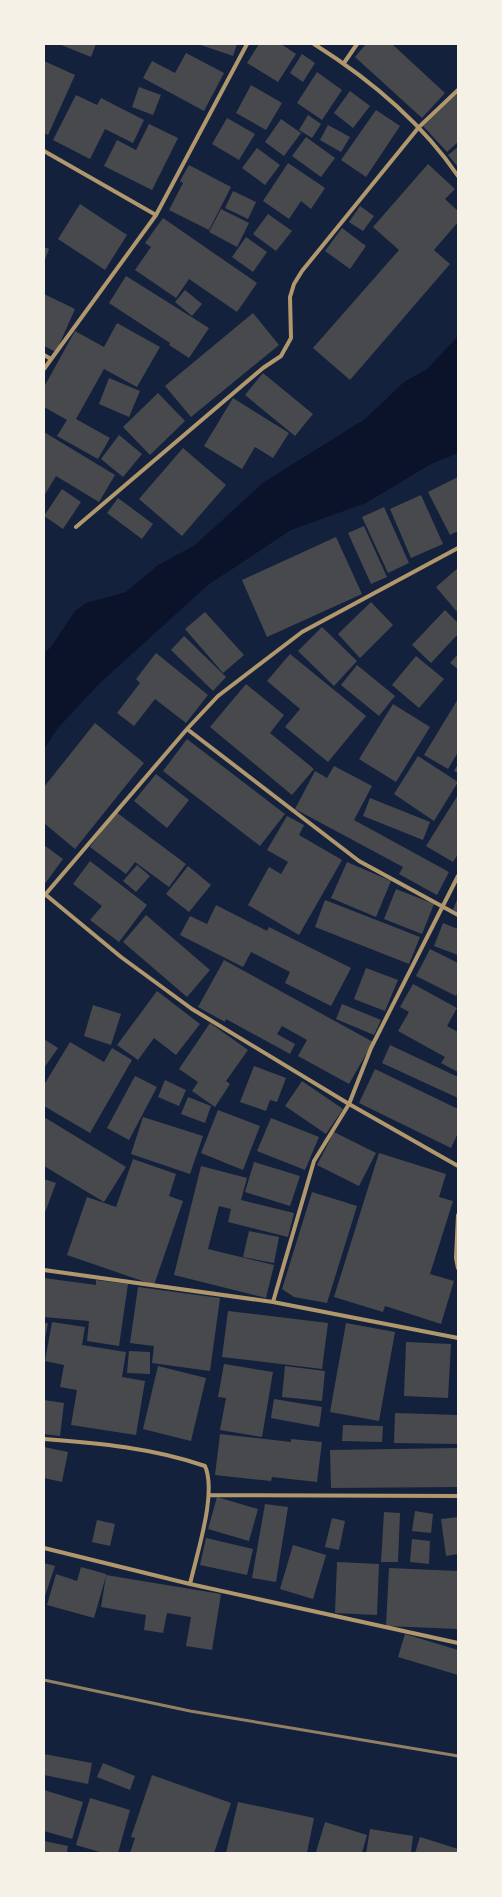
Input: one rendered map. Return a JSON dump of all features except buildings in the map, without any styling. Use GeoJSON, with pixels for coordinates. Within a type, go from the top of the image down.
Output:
{"type":"FeatureCollection","features":[{"type":"Feature","properties":{"kind":"street"},"geometry":{"type":"LineString","coordinates":[[44,369],[156,215],[248,44]]}},
{"type":"Feature","properties":{"kind":"street"},"geometry":{"type":"LineString","coordinates":[[314,44],[344,63],[419,127],[458,176]]}},
{"type":"Feature","properties":{"kind":"street"},"geometry":{"type":"LineString","coordinates":[[344,63],[357,44]]}},
{"type":"Feature","properties":{"kind":"street"},"geometry":{"type":"LineString","coordinates":[[76,527],[263,368],[281,356],[291,338],[290,297],[294,284],[302,271],[419,127],[458,90]]}},
{"type":"Feature","properties":{"kind":"street"},"geometry":{"type":"LineString","coordinates":[[44,151],[156,215]]}},
{"type":"Feature","properties":{"kind":"street"},"geometry":{"type":"LineString","coordinates":[[44,355],[51,359]]}},
{"type":"Feature","properties":{"kind":"street"},"geometry":{"type":"LineString","coordinates":[[458,548],[302,632],[218,696],[187,729],[45,896],[121,957],[192,1009],[349,1104],[458,1166]]}},
{"type":"Feature","properties":{"kind":"street"},"geometry":{"type":"LineString","coordinates":[[187,729],[359,861],[458,915]]}},
{"type":"Feature","properties":{"kind":"street"},"geometry":{"type":"LineString","coordinates":[[273,1302],[314,1161],[349,1104],[371,1048],[458,876]]}},
{"type":"Feature","properties":{"kind":"street"},"geometry":{"type":"LineString","coordinates":[[458,1215],[456,1258],[458,1268]]}},
{"type":"Feature","properties":{"kind":"street"},"geometry":{"type":"LineString","coordinates":[[44,1270],[273,1302],[458,1338]]}},
{"type":"Feature","properties":{"kind":"street"},"geometry":{"type":"LineString","coordinates":[[44,1439],[93,1443],[182,1458],[205,1466],[209,1475],[209,1496],[190,1584]]}},
{"type":"Feature","properties":{"kind":"street"},"geometry":{"type":"LineString","coordinates":[[209,1496],[458,1496]]}},
{"type":"Feature","properties":{"kind":"street"},"geometry":{"type":"LineString","coordinates":[[44,1548],[190,1584],[458,1642]]}},
{"type":"Feature","properties":{"kind":"water"},"geometry":{"type":"Polygon","coordinates":[[[458,336],[458,453],[431,464],[366,503],[291,530],[208,585],[100,683],[58,728],[44,749],[44,653],[51,647],[75,611],[86,603],[126,592],[158,565],[195,545],[264,482],[365,419],[404,382],[427,369],[458,336]]]}},
{"type":"Feature","properties":{"kind":"railway"},"geometry":{"type":"LineString","coordinates":[[44,1680],[190,1711],[458,1756]]}}]}
